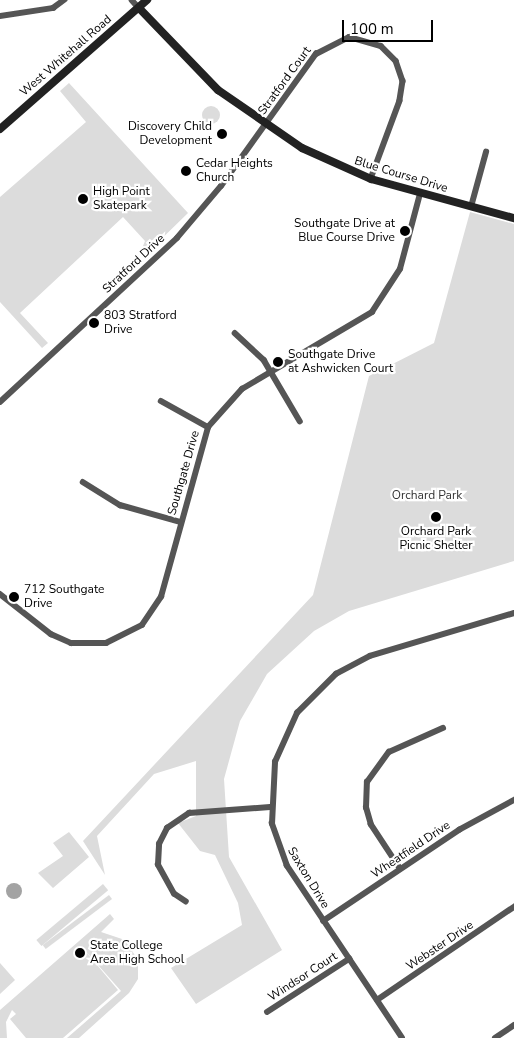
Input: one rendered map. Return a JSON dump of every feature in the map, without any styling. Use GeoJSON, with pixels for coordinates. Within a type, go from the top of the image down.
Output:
{"type":"FeatureCollection","features":[{"type":"Feature","properties":{"kind":"main road","name":"West Whitehall Road"},"geometry":{"type":"LineString","coordinates":[[0,129],[148,0]]}},
{"type":"Feature","properties":{"kind":"main road","name":"Blue Course Drive"},"geometry":{"type":"LineString","coordinates":[[139,8],[192,67],[265,126],[371,179],[420,194],[514,218]]}},
{"type":"Feature","properties":{"kind":"street"},"geometry":{"type":"LineString","coordinates":[[0,16],[53,8],[64,0]]}},
{"type":"Feature","properties":{"kind":"street","name":"Blue Course Drive"},"geometry":{"type":"LineString","coordinates":[[132,0],[139,8]]}},
{"type":"Feature","properties":{"kind":"street","name":"Stratford Court"},"geometry":{"type":"LineString","coordinates":[[265,126],[326,46],[349,37],[372,41],[396,62],[402,87],[371,179]]}},
{"type":"Feature","properties":{"kind":"street","name":"Stratford Drive"},"geometry":{"type":"LineString","coordinates":[[0,402],[178,238],[265,126]]}},
{"type":"Feature","properties":{"kind":"street"},"geometry":{"type":"LineString","coordinates":[[471,207],[486,152]]}},
{"type":"Feature","properties":{"kind":"street","name":"Southgate Drive"},"geometry":{"type":"LineString","coordinates":[[0,594],[65,641],[96,645],[115,641],[142,625],[156,608],[208,428],[228,401],[270,372],[348,330],[372,312],[400,270],[420,194]]}},
{"type":"Feature","properties":{"kind":"street"},"geometry":{"type":"LineString","coordinates":[[235,333],[254,348],[300,421]]}},
{"type":"Feature","properties":{"kind":"street"},"geometry":{"type":"LineString","coordinates":[[161,401],[208,428]]}},
{"type":"Feature","properties":{"kind":"street"},"geometry":{"type":"LineString","coordinates":[[83,482],[120,505],[181,522]]}},
{"type":"Feature","properties":{"kind":"street","name":"Saxton Drive"},"geometry":{"type":"LineString","coordinates":[[402,1038],[323,921],[281,852],[270,807],[271,783],[282,741],[297,713],[323,684],[370,656],[514,613]]}},
{"type":"Feature","properties":{"kind":"street"},"geometry":{"type":"LineString","coordinates":[[400,869],[371,825],[366,808],[367,782],[389,752],[443,728]]}},
{"type":"Feature","properties":{"kind":"street","name":"Wheatfield Drive"},"geometry":{"type":"LineString","coordinates":[[323,921],[400,869],[514,800]]}},
{"type":"Feature","properties":{"kind":"street"},"geometry":{"type":"LineString","coordinates":[[186,902],[174,894],[158,865],[159,844],[168,828],[194,812],[270,807]]}},
{"type":"Feature","properties":{"kind":"street","name":"Webster Drive"},"geometry":{"type":"LineString","coordinates":[[377,1000],[514,908]]}},
{"type":"Feature","properties":{"kind":"street","name":"Windsor Court"},"geometry":{"type":"LineString","coordinates":[[267,1012],[349,959]]}},
{"type":"Feature","properties":{"kind":"street"},"geometry":{"type":"LineString","coordinates":[[495,1038],[514,1025]]}},
{"type":"Feature","properties":{"kind":"green space"},"geometry":{"type":"Polygon","coordinates":[[[69,83],[188,213],[148,252],[143,246],[145,241],[123,217],[20,313],[48,343],[42,348],[0,302],[0,197],[86,122],[60,91],[69,83]]]}},
{"type":"Feature","properties":{"kind":"green space"},"geometry":{"type":"Polygon","coordinates":[[[211,106],[217,109],[220,115],[217,121],[211,124],[205,121],[202,115],[205,109],[211,106]]]}},
{"type":"Feature","properties":{"kind":"green space","name":"Orchard Park"},"geometry":{"type":"Polygon","coordinates":[[[470,212],[514,224],[514,561],[349,611],[314,631],[267,674],[240,721],[224,779],[229,857],[282,950],[196,1004],[171,968],[242,925],[238,903],[215,855],[200,851],[178,823],[196,816],[196,761],[154,774],[97,836],[105,875],[83,841],[313,595],[369,376],[434,343],[470,212]]]}},
{"type":"Feature","properties":{"kind":"green space"},"geometry":{"type":"Polygon","coordinates":[[[69,832],[89,857],[53,888],[38,873],[63,856],[53,843],[69,832]]]}},
{"type":"Feature","properties":{"kind":"green space"},"geometry":{"type":"Polygon","coordinates":[[[103,884],[108,890],[41,946],[36,940],[103,884]]]}},
{"type":"Feature","properties":{"kind":"green space"},"geometry":{"type":"Polygon","coordinates":[[[109,895],[112,899],[46,949],[43,945],[109,895]]]}},
{"type":"Feature","properties":{"kind":"green space"},"geometry":{"type":"Polygon","coordinates":[[[110,914],[114,919],[101,932],[125,940],[138,960],[138,979],[129,993],[79,1038],[67,1038],[121,991],[82,947],[118,990],[63,1038],[26,1038],[10,1019],[16,1014],[12,1010],[6,1022],[7,1038],[0,1038],[0,1010],[110,914]]]}},
{"type":"Feature","properties":{"kind":"green space"},"geometry":{"type":"Polygon","coordinates":[[[0,963],[15,980],[0,994],[0,963]]]}},
{"type":"Feature","properties":{"kind":"shaded area"},"geometry":{"type":"Polygon","coordinates":[[[14,883],[22,891],[14,899],[6,891],[14,883]]]}},
{"type":"Feature","properties":{"kind":"place","name":"Discovery Child Development"},"geometry":{"type":"Point","coordinates":[222,134]}},
{"type":"Feature","properties":{"kind":"place","name":"Cedar Heights Church"},"geometry":{"type":"Point","coordinates":[186,171]}},
{"type":"Feature","properties":{"kind":"place","name":"High Point Skatepark"},"geometry":{"type":"Point","coordinates":[83,199]}},
{"type":"Feature","properties":{"kind":"place","name":"Southgate Drive at Blue Course Drive"},"geometry":{"type":"Point","coordinates":[405,231]}},
{"type":"Feature","properties":{"kind":"place","name":"803 Stratford Drive"},"geometry":{"type":"Point","coordinates":[94,323]}},
{"type":"Feature","properties":{"kind":"place","name":"Southgate Drive at Ashwicken Court"},"geometry":{"type":"Point","coordinates":[278,362]}},
{"type":"Feature","properties":{"kind":"place","name":"Orchard Park Picnic Shelter"},"geometry":{"type":"Point","coordinates":[436,517]}},
{"type":"Feature","properties":{"kind":"place","name":"712 Southgate Drive"},"geometry":{"type":"Point","coordinates":[14,597]}},
{"type":"Feature","properties":{"kind":"place","name":"State College Area High School"},"geometry":{"type":"Point","coordinates":[80,953]}}]}
